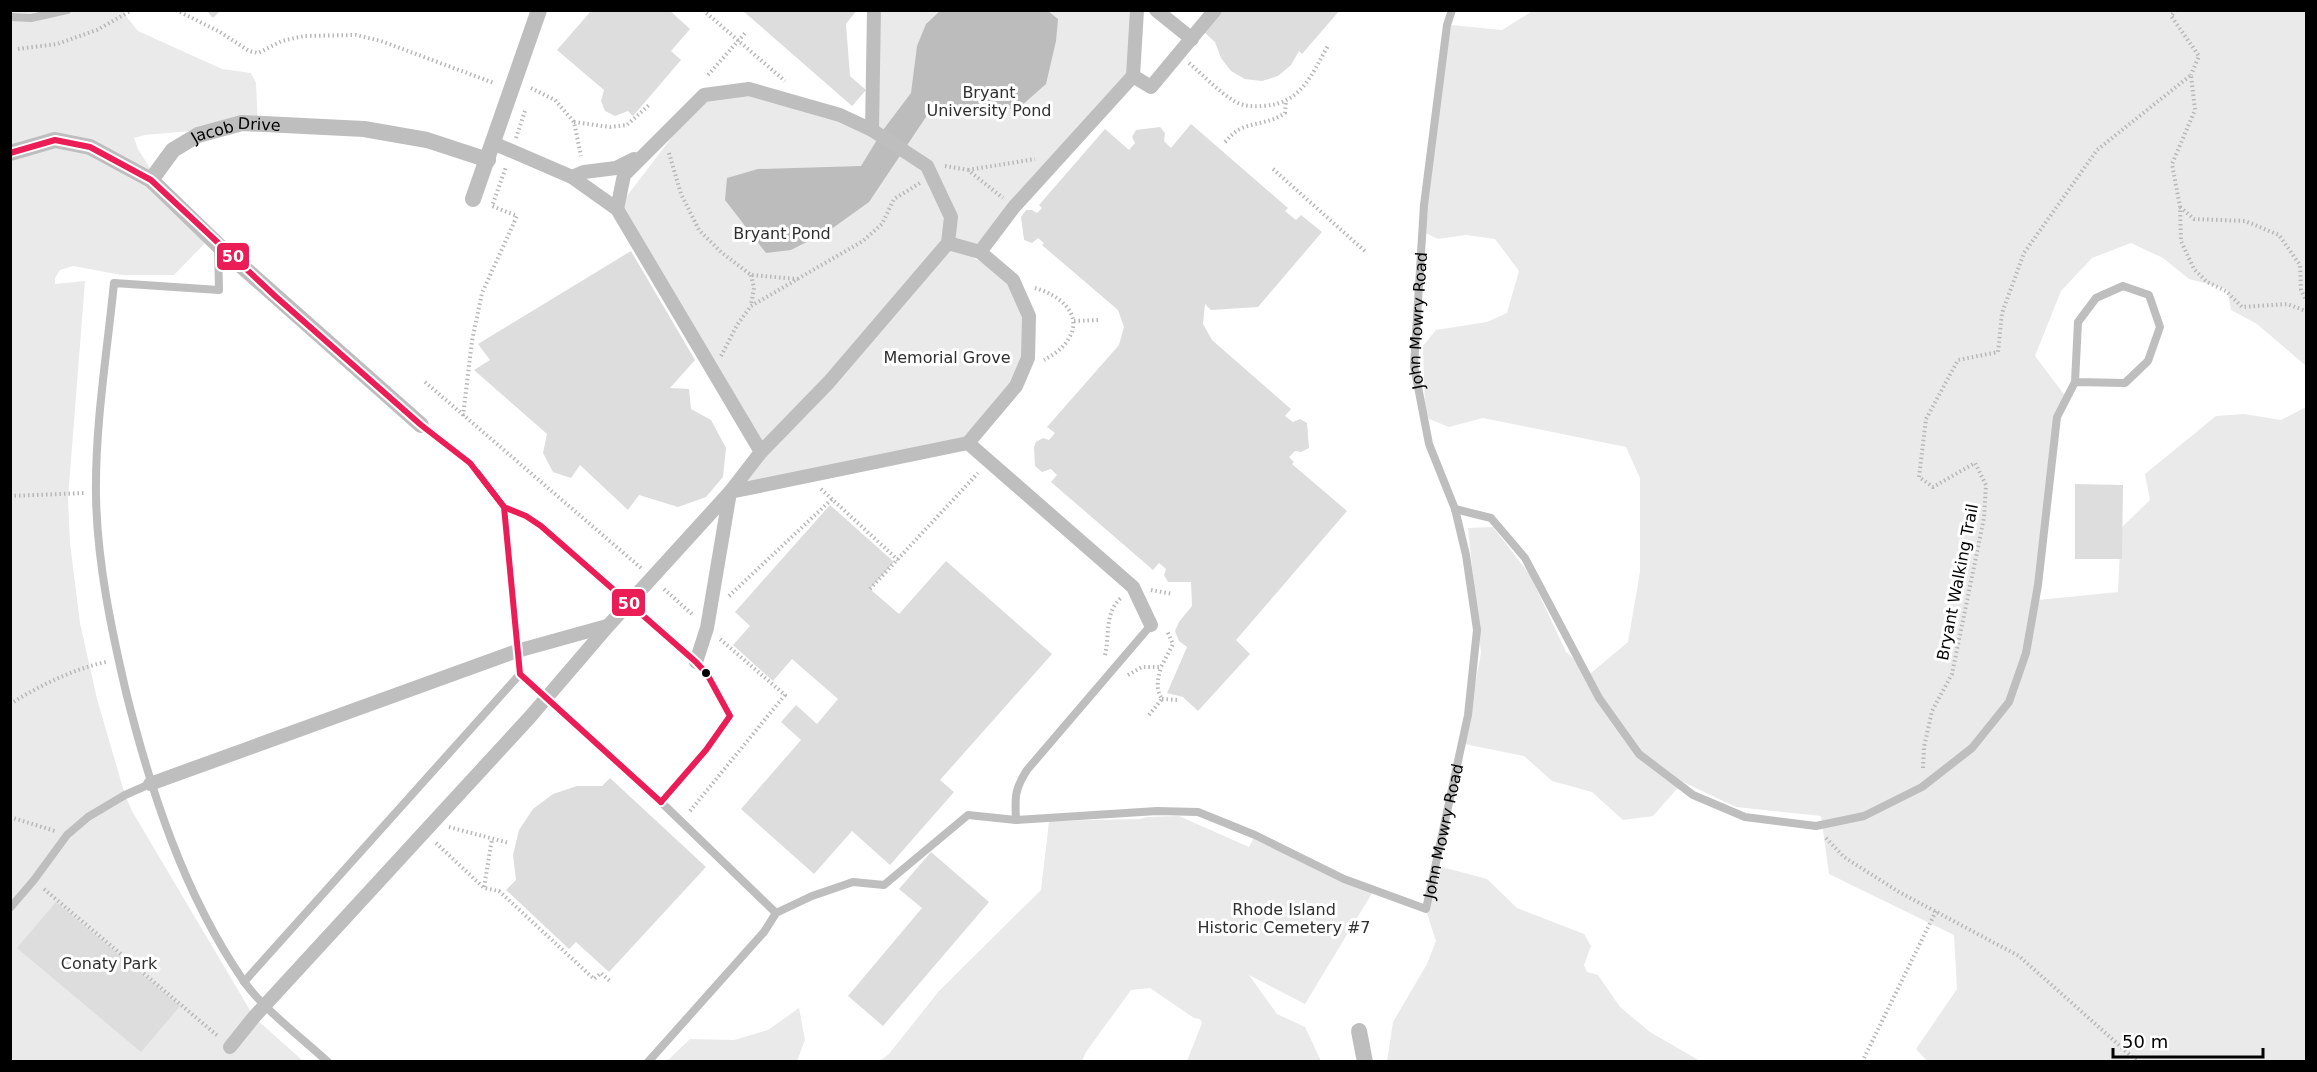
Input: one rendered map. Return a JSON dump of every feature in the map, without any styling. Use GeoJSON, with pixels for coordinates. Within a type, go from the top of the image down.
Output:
{"type":"FeatureCollection","features":[{"type":"Feature","properties":{"kind":"street"},"geometry":{"type":"LineString","coordinates":[[473,199],[539,10]]}},
{"type":"Feature","properties":{"kind":"street"},"geometry":{"type":"LineString","coordinates":[[872,130],[874,10]]}},
{"type":"Feature","properties":{"kind":"street"},"geometry":{"type":"LineString","coordinates":[[980,252],[1014,207],[1133,76],[1137,10]]}},
{"type":"Feature","properties":{"kind":"street"},"geometry":{"type":"LineString","coordinates":[[1156,10],[1192,39]]}},
{"type":"Feature","properties":{"kind":"street"},"geometry":{"type":"LineString","coordinates":[[1133,76],[1151,87],[1215,10]]}},
{"type":"Feature","properties":{"kind":"street"},"geometry":{"type":"LineString","coordinates":[[230,1047],[254,1017],[429,828],[629,602],[730,492],[761,452],[829,382],[948,243],[951,217],[929,171],[872,130],[840,115],[749,89],[705,95],[624,175],[617,209]]}},
{"type":"Feature","properties":{"kind":"street","name":"Jacob Drive"},"geometry":{"type":"LineString","coordinates":[[151,180],[173,150],[198,135],[242,123],[364,129],[427,140],[488,160]]}},
{"type":"Feature","properties":{"kind":"street"},"geometry":{"type":"LineString","coordinates":[[10,153],[55,140],[90,147],[151,180],[218,245],[421,425]]}},
{"type":"Feature","properties":{"kind":"street"},"geometry":{"type":"LineString","coordinates":[[493,143],[511,152],[578,174],[617,209],[761,452]]}},
{"type":"Feature","properties":{"kind":"street"},"geometry":{"type":"LineString","coordinates":[[578,174],[616,168],[641,156]]}},
{"type":"Feature","properties":{"kind":"street"},"geometry":{"type":"LineString","coordinates":[[730,492],[968,443],[1016,387],[1028,358],[1029,316],[1013,280],[980,252],[948,243]]}},
{"type":"Feature","properties":{"kind":"street"},"geometry":{"type":"LineString","coordinates":[[968,443],[1133,587],[1151,625]]}},
{"type":"Feature","properties":{"kind":"street"},"geometry":{"type":"LineString","coordinates":[[696,662],[709,615],[730,492]]}},
{"type":"Feature","properties":{"kind":"street"},"geometry":{"type":"LineString","coordinates":[[150,784],[517,651],[608,626]]}},
{"type":"Feature","properties":{"kind":"street"},"geometry":{"type":"LineString","coordinates":[[1359,1031],[1365,1062]]}},
{"type":"Feature","properties":{"kind":"lane"},"geometry":{"type":"LineString","coordinates":[[10,17],[31,18],[67,10]]}},
{"type":"Feature","properties":{"kind":"lane","name":"John Mowry Road"},"geometry":{"type":"LineString","coordinates":[[776,913],[812,896],[853,882],[884,885],[968,815],[1016,820],[1157,812],[1198,812],[1255,835],[1344,879],[1426,909],[1468,715],[1477,630],[1466,555],[1455,509],[1429,444],[1414,366],[1424,206],[1447,25],[1452,10]]}},
{"type":"Feature","properties":{"kind":"lane"},"geometry":{"type":"LineString","coordinates":[[218,245],[219,290],[114,283],[99,435],[96,492],[102,566],[118,660],[150,784],[207,921],[244,982],[328,1062]]}},
{"type":"Feature","properties":{"kind":"lane"},"geometry":{"type":"LineString","coordinates":[[1455,509],[1491,518],[1525,558],[1599,698],[1639,754],[1693,795],[1745,817],[1816,826],[1864,816],[1922,787],[1972,748],[2009,702],[2026,653],[2038,585],[2057,417],[2075,382],[2078,322],[2096,298],[2123,286],[2149,295],[2160,327],[2148,362],[2125,383],[2075,382]]}},
{"type":"Feature","properties":{"kind":"lane"},"geometry":{"type":"LineString","coordinates":[[421,425],[470,463],[504,507],[526,516],[541,526],[629,602],[707,674],[730,716],[661,802]]}},
{"type":"Feature","properties":{"kind":"lane"},"geometry":{"type":"LineString","coordinates":[[504,507],[520,674],[661,802],[776,913],[765,932],[648,1062]]}},
{"type":"Feature","properties":{"kind":"lane"},"geometry":{"type":"LineString","coordinates":[[1016,820],[1015,794],[1027,770],[1151,625]]}},
{"type":"Feature","properties":{"kind":"lane"},"geometry":{"type":"LineString","coordinates":[[244,982],[520,674]]}},
{"type":"Feature","properties":{"kind":"lane"},"geometry":{"type":"LineString","coordinates":[[10,908],[67,835],[88,817],[125,795],[150,784]]}},
{"type":"Feature","properties":{"kind":"path"},"geometry":{"type":"LineString","coordinates":[[18,49],[57,44],[97,30],[132,10]]}},
{"type":"Feature","properties":{"kind":"path"},"geometry":{"type":"LineString","coordinates":[[176,10],[220,32],[249,51],[258,53],[282,41],[304,36],[356,35],[381,41],[512,90]]}},
{"type":"Feature","properties":{"kind":"path"},"geometry":{"type":"LineString","coordinates":[[703,10],[789,85]]}},
{"type":"Feature","properties":{"kind":"path"},"geometry":{"type":"LineString","coordinates":[[2175,10],[2171,16],[2199,56],[2191,75],[2195,110],[2172,164],[2180,207],[2181,241],[2194,268],[2207,282],[2226,291],[2242,307],[2287,304],[2307,311]]}},
{"type":"Feature","properties":{"kind":"path"},"geometry":{"type":"LineString","coordinates":[[708,75],[746,32]]}},
{"type":"Feature","properties":{"kind":"path"},"geometry":{"type":"LineString","coordinates":[[1179,54],[1233,101],[1252,107],[1277,105],[1295,97],[1309,79],[1329,44]]}},
{"type":"Feature","properties":{"kind":"path","name":"Bryant Walking Trail"},"geometry":{"type":"LineString","coordinates":[[1922,787],[1924,747],[1932,711],[1952,674],[1984,518],[1986,485],[1975,463],[1933,487],[1919,477],[1926,419],[1958,360],[1998,352],[2002,313],[2024,254],[2097,150],[2191,75]]}},
{"type":"Feature","properties":{"kind":"path"},"geometry":{"type":"LineString","coordinates":[[529,99],[533,88],[555,100],[574,122],[578,174]]}},
{"type":"Feature","properties":{"kind":"path"},"geometry":{"type":"LineString","coordinates":[[1225,142],[1238,130],[1256,123],[1277,119],[1285,113],[1286,101]]}},
{"type":"Feature","properties":{"kind":"path"},"geometry":{"type":"LineString","coordinates":[[574,122],[610,127],[627,125],[649,105]]}},
{"type":"Feature","properties":{"kind":"path"},"geometry":{"type":"LineString","coordinates":[[463,416],[472,342],[483,293],[517,216],[492,206],[526,110]]}},
{"type":"Feature","properties":{"kind":"path"},"geometry":{"type":"LineString","coordinates":[[664,135],[681,194],[699,230],[721,252],[751,275],[801,279]]}},
{"type":"Feature","properties":{"kind":"path"},"geometry":{"type":"LineString","coordinates":[[968,171],[1062,154]]}},
{"type":"Feature","properties":{"kind":"path"},"geometry":{"type":"LineString","coordinates":[[714,370],[737,325],[751,306],[863,241],[882,224],[894,199],[929,171],[955,167],[968,171],[1014,207]]}},
{"type":"Feature","properties":{"kind":"path"},"geometry":{"type":"LineString","coordinates":[[1273,169],[1366,252]]}},
{"type":"Feature","properties":{"kind":"path"},"geometry":{"type":"LineString","coordinates":[[2180,207],[2194,219],[2246,221],[2279,235],[2300,265],[2301,290],[2307,300]]}},
{"type":"Feature","properties":{"kind":"path"},"geometry":{"type":"LineString","coordinates":[[751,275],[754,288],[751,306]]}},
{"type":"Feature","properties":{"kind":"path"},"geometry":{"type":"LineString","coordinates":[[1018,291],[1036,288],[1054,296],[1068,307],[1074,321],[1069,339],[1056,352],[1043,361],[1028,358]]}},
{"type":"Feature","properties":{"kind":"path"},"geometry":{"type":"LineString","coordinates":[[1074,321],[1098,320]]}},
{"type":"Feature","properties":{"kind":"path"},"geometry":{"type":"LineString","coordinates":[[870,589],[988,461]]}},
{"type":"Feature","properties":{"kind":"path"},"geometry":{"type":"LineString","coordinates":[[807,476],[898,560]]}},
{"type":"Feature","properties":{"kind":"path"},"geometry":{"type":"LineString","coordinates":[[10,496],[96,492]]}},
{"type":"Feature","properties":{"kind":"path"},"geometry":{"type":"LineString","coordinates":[[709,615],[832,499]]}},
{"type":"Feature","properties":{"kind":"path"},"geometry":{"type":"LineString","coordinates":[[1105,659],[1108,618],[1117,602],[1133,587],[1173,594]]}},
{"type":"Feature","properties":{"kind":"path"},"geometry":{"type":"LineString","coordinates":[[10,704],[28,693],[90,666],[118,660]]}},
{"type":"Feature","properties":{"kind":"path"},"geometry":{"type":"LineString","coordinates":[[1161,667],[1157,686],[1162,699]]}},
{"type":"Feature","properties":{"kind":"path"},"geometry":{"type":"LineString","coordinates":[[1162,699],[1178,700]]}},
{"type":"Feature","properties":{"kind":"path"},"geometry":{"type":"LineString","coordinates":[[1149,715],[1162,699]]}},
{"type":"Feature","properties":{"kind":"path"},"geometry":{"type":"LineString","coordinates":[[10,817],[67,835]]}},
{"type":"Feature","properties":{"kind":"path"},"geometry":{"type":"LineString","coordinates":[[1816,826],[1844,857],[1899,892],[2019,956],[2138,1062]]}},
{"type":"Feature","properties":{"kind":"path"},"geometry":{"type":"LineString","coordinates":[[429,828],[509,843]]}},
{"type":"Feature","properties":{"kind":"path"},"geometry":{"type":"LineString","coordinates":[[429,828],[484,888],[499,891],[594,980],[601,973],[611,982]]}},
{"type":"Feature","properties":{"kind":"path"},"geometry":{"type":"LineString","coordinates":[[484,888],[492,839]]}},
{"type":"Feature","properties":{"kind":"path"},"geometry":{"type":"LineString","coordinates":[[34,880],[230,1047]]}},
{"type":"Feature","properties":{"kind":"path"},"geometry":{"type":"LineString","coordinates":[[1862,1062],[1936,911]]}},
{"type":"Feature","properties":{"kind":"green space","name":"Conaty Park"},"geometry":{"type":"Polygon","coordinates":[[[57,10],[122,11],[138,31],[222,69],[251,73],[256,83],[258,125],[145,135],[134,138],[138,149],[176,210],[208,240],[174,275],[122,275],[73,266],[60,270],[55,278],[55,284],[85,281],[68,498],[70,543],[80,623],[97,699],[125,795],[132,811],[254,1017],[303,1061],[11,1061],[10,11],[45,13],[57,10]]]}},
{"type":"Feature","properties":{"kind":"green space"},"geometry":{"type":"Polygon","coordinates":[[[1534,10],[2306,11],[2306,366],[2257,324],[2231,310],[2227,289],[2189,279],[2163,258],[2131,243],[2092,258],[2061,291],[2035,356],[2066,397],[2054,420],[2038,600],[2118,592],[2121,528],[2150,500],[2145,474],[2216,416],[2244,414],[2281,420],[2306,407],[2306,1061],[1927,1061],[1916,1049],[1957,989],[1954,935],[1829,874],[1821,816],[1736,807],[1683,782],[1653,816],[1623,820],[1592,792],[1552,781],[1524,756],[1464,744],[1481,653],[1468,528],[1493,527],[1530,575],[1566,652],[1591,673],[1628,642],[1640,572],[1640,478],[1626,447],[1483,418],[1449,427],[1429,419],[1425,411],[1423,346],[1436,330],[1487,322],[1507,313],[1519,271],[1495,239],[1466,235],[1438,239],[1421,231],[1451,25],[1502,30],[1534,10]]]}},
{"type":"Feature","properties":{"kind":"green space"},"geometry":{"type":"Polygon","coordinates":[[[874,11],[1137,11],[1133,76],[980,252],[951,245],[1013,280],[1029,316],[1028,358],[968,443],[730,492],[761,452],[617,209],[704,95],[749,89],[872,129],[874,11]]]}},
{"type":"Feature","properties":{"kind":"green space","name":"Rhode Island Historic Cemetery #7"},"geometry":{"type":"Polygon","coordinates":[[[1179,816],[1249,847],[1255,835],[1374,890],[1305,1004],[1249,975],[1277,1014],[1305,1027],[1321,1061],[1187,1061],[1202,1023],[1200,1019],[1194,1018],[1150,988],[1131,990],[1086,1052],[1082,1061],[878,1062],[889,1054],[939,991],[1041,890],[1049,821],[1179,816]]]}},
{"type":"Feature","properties":{"kind":"green space"},"geometry":{"type":"Polygon","coordinates":[[[1442,867],[1487,879],[1517,908],[1584,934],[1591,946],[1584,965],[1587,972],[1598,975],[1620,1007],[1650,1032],[1700,1061],[1387,1062],[1393,1022],[1427,964],[1436,941],[1425,907],[1442,867]]]}},
{"type":"Feature","properties":{"kind":"green space"},"geometry":{"type":"Polygon","coordinates":[[[799,1008],[805,1040],[797,1061],[667,1061],[690,1039],[734,1040],[768,1030],[799,1008]]]}},
{"type":"Feature","properties":{"kind":"shaded area"},"geometry":{"type":"Polygon","coordinates":[[[940,11],[1048,11],[1058,19],[1056,41],[1046,84],[1020,107],[972,116],[928,114],[869,202],[830,230],[791,250],[766,253],[725,200],[727,178],[758,169],[861,166],[883,130],[911,93],[917,46],[926,24],[940,11]]]}},
{"type":"Feature","properties":{"kind":"building"},"geometry":{"type":"Polygon","coordinates":[[[206,10],[221,10],[213,18],[206,10]]]}},
{"type":"Feature","properties":{"kind":"building"},"geometry":{"type":"Polygon","coordinates":[[[592,10],[669,10],[690,29],[671,51],[681,60],[633,116],[628,111],[615,116],[605,111],[601,101],[604,90],[557,50],[592,10]]]}},
{"type":"Feature","properties":{"kind":"building"},"geometry":{"type":"Polygon","coordinates":[[[742,10],[857,10],[846,24],[850,76],[866,90],[852,106],[742,10]]]}},
{"type":"Feature","properties":{"kind":"building"},"geometry":{"type":"Polygon","coordinates":[[[1340,10],[1302,54],[1299,51],[1291,65],[1278,76],[1262,81],[1245,79],[1231,71],[1221,58],[1215,42],[1204,32],[1222,11],[1340,10]]]}},
{"type":"Feature","properties":{"kind":"building"},"geometry":{"type":"Polygon","coordinates":[[[1191,124],[1288,208],[1285,211],[1296,220],[1301,215],[1322,232],[1258,307],[1211,310],[1205,304],[1203,324],[1212,340],[1291,409],[1285,416],[1293,422],[1300,419],[1307,423],[1309,448],[1301,452],[1295,451],[1289,457],[1294,462],[1292,464],[1347,511],[1236,640],[1250,654],[1198,711],[1183,697],[1167,693],[1187,647],[1179,641],[1175,631],[1192,606],[1191,582],[1168,582],[1164,575],[1166,569],[1159,563],[1153,570],[1051,482],[1057,475],[1051,469],[1042,472],[1035,466],[1036,442],[1043,438],[1049,440],[1055,433],[1047,427],[1119,345],[1124,327],[1118,310],[1042,245],[1044,243],[1038,238],[1032,243],[1024,240],[1021,217],[1026,210],[1037,213],[1042,208],[1039,205],[1105,129],[1129,150],[1135,143],[1132,137],[1136,130],[1160,127],[1165,133],[1164,141],[1171,148],[1191,124]]]}},
{"type":"Feature","properties":{"kind":"building"},"geometry":{"type":"Polygon","coordinates":[[[631,251],[695,360],[670,388],[689,389],[691,409],[711,420],[726,448],[723,477],[706,497],[678,507],[639,495],[628,510],[580,465],[571,478],[553,472],[543,453],[547,434],[474,370],[490,360],[478,344],[631,251]]]}},
{"type":"Feature","properties":{"kind":"building"},"geometry":{"type":"Polygon","coordinates":[[[2075,484],[2123,485],[2122,559],[2075,559],[2075,484]]]}},
{"type":"Feature","properties":{"kind":"building"},"geometry":{"type":"Polygon","coordinates":[[[830,505],[894,562],[870,589],[899,614],[946,561],[1052,654],[940,780],[954,792],[890,865],[852,831],[814,874],[741,809],[801,740],[781,722],[796,705],[817,724],[838,699],[792,659],[773,681],[733,645],[750,626],[735,612],[830,505]]]}},
{"type":"Feature","properties":{"kind":"building"},"geometry":{"type":"Polygon","coordinates":[[[610,778],[706,867],[609,972],[576,942],[569,949],[506,890],[516,880],[513,855],[519,830],[533,809],[553,794],[577,786],[602,786],[610,778]]]}},
{"type":"Feature","properties":{"kind":"building"},"geometry":{"type":"Polygon","coordinates":[[[931,852],[989,902],[883,1026],[848,996],[922,908],[899,889],[931,852]]]}},
{"type":"Feature","properties":{"kind":"building"},"geometry":{"type":"Polygon","coordinates":[[[56,902],[180,1006],[141,1052],[17,948],[56,902]]]}},
{"type":"Feature","properties":{"kind":"transit line","name":"50"},"geometry":{"type":"LineString","coordinates":[[10,153],[55,140],[90,147],[151,180],[275,296],[421,425],[470,463],[504,507],[526,516],[541,526],[696,662],[707,674],[730,716],[706,750],[661,802]]}},
{"type":"Feature","properties":{"kind":"transit line","name":"50"},"geometry":{"type":"LineString","coordinates":[[478,473],[504,507],[520,674],[661,802]]}},
{"type":"Feature","properties":{"kind":"park label","name":"Bryant University Pond"},"geometry":{"type":"Point","coordinates":[989,101]}},
{"type":"Feature","properties":{"kind":"park label","name":"Bryant Pond"},"geometry":{"type":"Point","coordinates":[782,233]}},
{"type":"Feature","properties":{"kind":"park label","name":"Memorial Grove"},"geometry":{"type":"Point","coordinates":[947,357]}}]}
